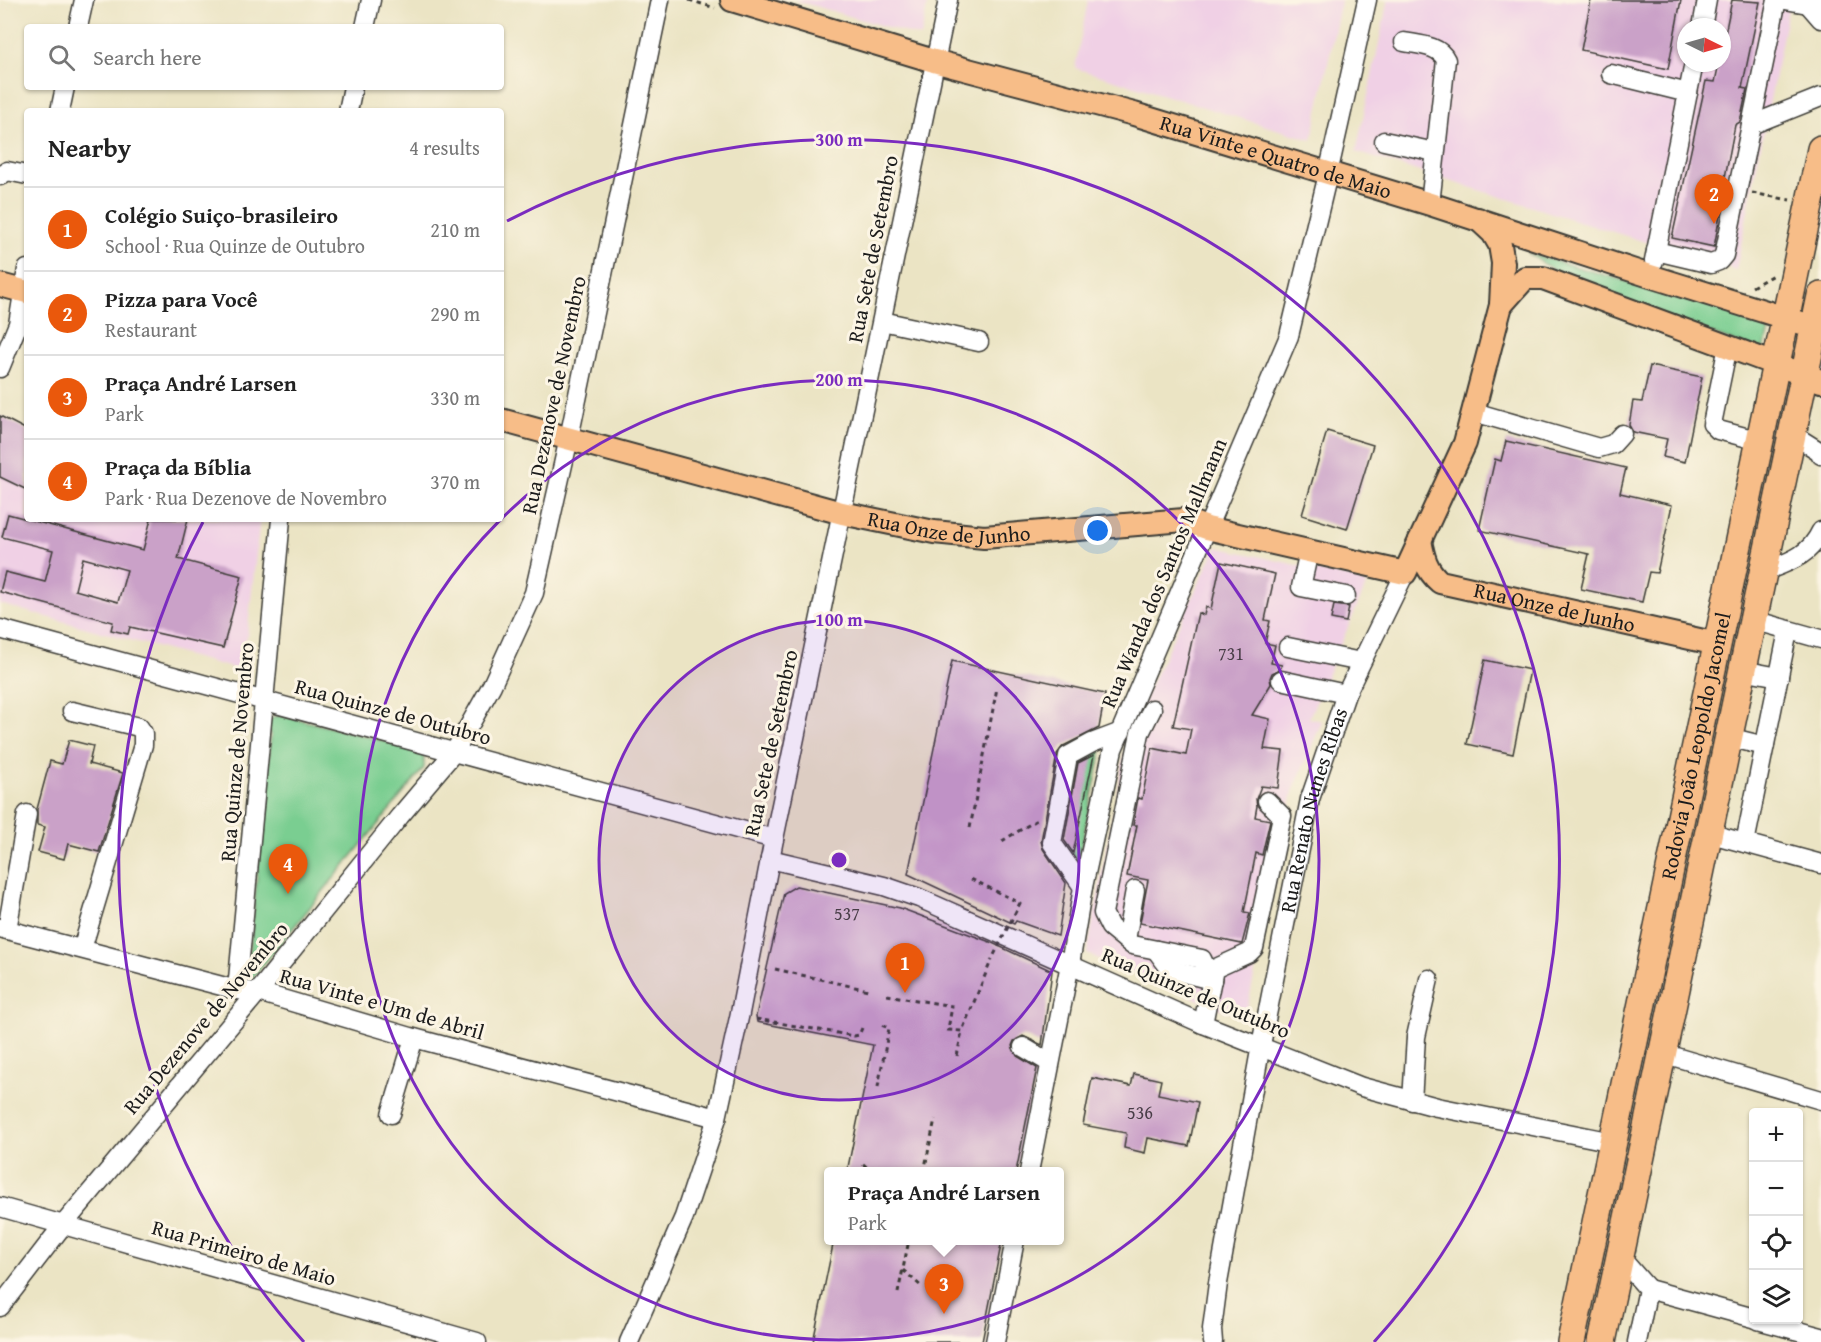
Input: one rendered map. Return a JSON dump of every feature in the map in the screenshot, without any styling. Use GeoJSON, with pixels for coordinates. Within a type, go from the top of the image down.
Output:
{"type":"FeatureCollection","features":[{"type":"Feature","properties":{"kind":"highway","name":"Rodovia João Leopoldo Jacomel"},"geometry":{"type":"LineString","coordinates":[[1571,1342],[1821,148]]}},
{"type":"Feature","properties":{"kind":"highway","name":"Rodovia João Leopoldo Jacomel"},"geometry":{"type":"LineString","coordinates":[[1602,1342],[1792,434],[1813,378],[1821,296]]}},
{"type":"Feature","properties":{"kind":"highway"},"geometry":{"type":"LineString","coordinates":[[1613,1142],[1642,1148]]}},
{"type":"Feature","properties":{"kind":"main road","name":"Rua Vinte e Quatro de Maio"},"geometry":{"type":"LineString","coordinates":[[732,0],[934,61],[1134,114],[1478,219],[1818,328]]}},
{"type":"Feature","properties":{"kind":"main road","name":"Rua Renato Nunes Ribas"},"geometry":{"type":"LineString","coordinates":[[1405,573],[1465,443],[1501,305],[1503,262],[1500,245],[1493,233],[1478,219]]}},
{"type":"Feature","properties":{"kind":"main road"},"geometry":{"type":"LineString","coordinates":[[1501,305],[1525,278],[1543,278],[1813,378]]}},
{"type":"Feature","properties":{"kind":"main road"},"geometry":{"type":"LineString","coordinates":[[0,285],[24,284]]}},
{"type":"Feature","properties":{"kind":"main road","name":"Rua Onze de Junho"},"geometry":{"type":"LineString","coordinates":[[504,421],[842,513],[934,532],[984,537],[1184,520],[1208,528],[1405,573]]}},
{"type":"Feature","properties":{"kind":"main road","name":"Rua Onze de Junho"},"geometry":{"type":"LineString","coordinates":[[1420,540],[1426,566],[1440,582],[1717,644]]}},
{"type":"Feature","properties":{"kind":"street"},"geometry":{"type":"LineString","coordinates":[[79,24],[84,0]]}},
{"type":"Feature","properties":{"kind":"street"},"geometry":{"type":"LineString","coordinates":[[366,24],[371,0]]}},
{"type":"Feature","properties":{"kind":"street","name":"Rua Dezenove de Novembro"},"geometry":{"type":"LineString","coordinates":[[0,1307],[63,1225],[455,751],[492,685],[534,593],[569,438],[660,0]]}},
{"type":"Feature","properties":{"kind":"street","name":"Rua Sete de Setembro"},"geometry":{"type":"LineString","coordinates":[[629,1342],[684,1217],[717,1118],[948,0]]}},
{"type":"Feature","properties":{"kind":"street","name":"Rua Wanda dos Santos Mallmann"},"geometry":{"type":"LineString","coordinates":[[1030,1167],[1083,887],[1113,749],[1288,336],[1328,174],[1367,0]]}},
{"type":"Feature","properties":{"kind":"street"},"geometry":{"type":"LineString","coordinates":[[1704,18],[1707,0]]}},
{"type":"Feature","properties":{"kind":"street"},"geometry":{"type":"LineString","coordinates":[[1656,251],[1711,264],[1719,261],[1724,255],[1777,0]]}},
{"type":"Feature","properties":{"kind":"street"},"geometry":{"type":"LineString","coordinates":[[1785,0],[1813,2],[1821,19]]}},
{"type":"Feature","properties":{"kind":"street"},"geometry":{"type":"LineString","coordinates":[[1404,42],[1432,48],[1443,53],[1446,60],[1430,204]]}},
{"type":"Feature","properties":{"kind":"street"},"geometry":{"type":"LineString","coordinates":[[1650,276],[1692,72]]}},
{"type":"Feature","properties":{"kind":"street"},"geometry":{"type":"LineString","coordinates":[[1611,74],[1688,93]]}},
{"type":"Feature","properties":{"kind":"street"},"geometry":{"type":"LineString","coordinates":[[61,108],[64,90]]}},
{"type":"Feature","properties":{"kind":"street"},"geometry":{"type":"LineString","coordinates":[[349,108],[352,90]]}},
{"type":"Feature","properties":{"kind":"street"},"geometry":{"type":"LineString","coordinates":[[1751,125],[1821,97]]}},
{"type":"Feature","properties":{"kind":"street"},"geometry":{"type":"LineString","coordinates":[[1384,141],[1435,152]]}},
{"type":"Feature","properties":{"kind":"street"},"geometry":{"type":"LineString","coordinates":[[0,176],[7,171],[24,174]]}},
{"type":"Feature","properties":{"kind":"street"},"geometry":{"type":"LineString","coordinates":[[0,368],[18,324],[24,290]]}},
{"type":"Feature","properties":{"kind":"street"},"geometry":{"type":"LineString","coordinates":[[882,321],[978,342]]}},
{"type":"Feature","properties":{"kind":"street"},"geometry":{"type":"LineString","coordinates":[[1728,346],[1712,424],[1718,430],[1760,441]]}},
{"type":"Feature","properties":{"kind":"street"},"geometry":{"type":"LineString","coordinates":[[1474,412],[1599,448],[1613,444],[1622,434]]}},
{"type":"Feature","properties":{"kind":"street"},"geometry":{"type":"LineString","coordinates":[[1792,434],[1820,453]]}},
{"type":"Feature","properties":{"kind":"street","name":"Rua Quinze de Novembro"},"geometry":{"type":"LineString","coordinates":[[237,990],[281,522]]}},
{"type":"Feature","properties":{"kind":"street"},"geometry":{"type":"LineString","coordinates":[[1763,572],[1801,557],[1817,540],[1821,531]]}},
{"type":"Feature","properties":{"kind":"street"},"geometry":{"type":"LineString","coordinates":[[1309,551],[1301,587],[1346,596]]}},
{"type":"Feature","properties":{"kind":"street","name":"Rua Renato Nunes Ribas"},"geometry":{"type":"LineString","coordinates":[[1213,1342],[1212,1329],[1218,1283],[1261,1045],[1310,799],[1346,694],[1405,573]]}},
{"type":"Feature","properties":{"kind":"street"},"geometry":{"type":"LineString","coordinates":[[1753,620],[1821,639]]}},
{"type":"Feature","properties":{"kind":"street","name":"Rua Quinze de Outubro"},"geometry":{"type":"LineString","coordinates":[[0,629],[774,839]]}},
{"type":"Feature","properties":{"kind":"street"},"geometry":{"type":"LineString","coordinates":[[1745,843],[1788,631]]}},
{"type":"Feature","properties":{"kind":"street"},"geometry":{"type":"LineString","coordinates":[[1288,647],[1361,662]]}},
{"type":"Feature","properties":{"kind":"street"},"geometry":{"type":"LineString","coordinates":[[1743,670],[1779,677]]}},
{"type":"Feature","properties":{"kind":"street"},"geometry":{"type":"LineString","coordinates":[[1281,680],[1346,694]]}},
{"type":"Feature","properties":{"kind":"street"},"geometry":{"type":"LineString","coordinates":[[1152,709],[1140,733],[1103,913],[1110,927],[1132,945],[1202,959],[1212,980]]}},
{"type":"Feature","properties":{"kind":"street"},"geometry":{"type":"LineString","coordinates":[[72,711],[139,727],[143,733],[142,745],[82,949]]}},
{"type":"Feature","properties":{"kind":"street"},"geometry":{"type":"LineString","coordinates":[[1083,887],[1052,843],[1068,756],[1092,743],[1121,732]]}},
{"type":"Feature","properties":{"kind":"street"},"geometry":{"type":"LineString","coordinates":[[1728,737],[1765,746]]}},
{"type":"Feature","properties":{"kind":"street"},"geometry":{"type":"LineString","coordinates":[[1203,1024],[1214,969],[1250,953],[1254,948],[1282,816],[1267,801]]}},
{"type":"Feature","properties":{"kind":"street"},"geometry":{"type":"LineString","coordinates":[[4,929],[27,814]]}},
{"type":"Feature","properties":{"kind":"street"},"geometry":{"type":"LineString","coordinates":[[1708,833],[1821,864]]}},
{"type":"Feature","properties":{"kind":"street","name":"Rua Quinze de Outubro"},"geometry":{"type":"LineString","coordinates":[[770,859],[884,886],[919,898],[1203,1024],[1261,1045],[1362,1087],[1412,1101],[1613,1142]]}},
{"type":"Feature","properties":{"kind":"street"},"geometry":{"type":"LineString","coordinates":[[1126,940],[1135,890]]}},
{"type":"Feature","properties":{"kind":"street","name":"Rua Vinte e Um de Abril"},"geometry":{"type":"LineString","coordinates":[[4,929],[237,990],[258,992],[414,1038],[717,1118]]}},
{"type":"Feature","properties":{"kind":"street"},"geometry":{"type":"LineString","coordinates":[[1412,1101],[1416,1037],[1429,979]]}},
{"type":"Feature","properties":{"kind":"street"},"geometry":{"type":"LineString","coordinates":[[391,1114],[414,1038]]}},
{"type":"Feature","properties":{"kind":"street"},"geometry":{"type":"LineString","coordinates":[[1023,1047],[1050,1063]]}},
{"type":"Feature","properties":{"kind":"street"},"geometry":{"type":"LineString","coordinates":[[1662,1053],[1821,1100]]}},
{"type":"Feature","properties":{"kind":"street","name":"Rua Primeiro de Maio"},"geometry":{"type":"LineString","coordinates":[[0,1207],[477,1342]]}},
{"type":"Feature","properties":{"kind":"street"},"geometry":{"type":"LineString","coordinates":[[995,1342],[1014,1245]]}},
{"type":"Feature","properties":{"kind":"street"},"geometry":{"type":"LineString","coordinates":[[1620,1257],[1648,1289],[1749,1317]]}},
{"type":"Feature","properties":{"kind":"street"},"geometry":{"type":"LineString","coordinates":[[1637,1342],[1648,1289]]}},
{"type":"Feature","properties":{"kind":"street"},"geometry":{"type":"LineString","coordinates":[[1773,1324],[1821,1337]]}},
{"type":"Feature","properties":{"kind":"path"},"geometry":{"type":"LineString","coordinates":[[1737,190],[1809,204]]}},
{"type":"Feature","properties":{"kind":"path"},"geometry":{"type":"LineString","coordinates":[[1753,286],[1766,281],[1777,272]]}},
{"type":"Feature","properties":{"kind":"path"},"geometry":{"type":"LineString","coordinates":[[970,828],[997,688]]}},
{"type":"Feature","properties":{"kind":"path"},"geometry":{"type":"LineString","coordinates":[[1002,841],[1042,817]]}},
{"type":"Feature","properties":{"kind":"path"},"geometry":{"type":"LineString","coordinates":[[957,1056],[962,1031],[991,962],[1020,903],[971,879]]}},
{"type":"Feature","properties":{"kind":"path"},"geometry":{"type":"LineString","coordinates":[[775,969],[868,990]]}},
{"type":"Feature","properties":{"kind":"path"},"geometry":{"type":"LineString","coordinates":[[887,995],[952,1006],[948,1030],[962,1031]]}},
{"type":"Feature","properties":{"kind":"path"},"geometry":{"type":"LineString","coordinates":[[739,1016],[854,1036],[859,1035],[862,1028]]}},
{"type":"Feature","properties":{"kind":"path"},"geometry":{"type":"LineString","coordinates":[[878,1087],[889,1028],[881,1024]]}},
{"type":"Feature","properties":{"kind":"path"},"geometry":{"type":"LineString","coordinates":[[925,1167],[934,1119]]}},
{"type":"Feature","properties":{"kind":"path"},"geometry":{"type":"LineString","coordinates":[[863,1164],[866,1167]]}},
{"type":"Feature","properties":{"kind":"path"},"geometry":{"type":"LineString","coordinates":[[898,1293],[908,1245]]}},
{"type":"Feature","properties":{"kind":"path"},"geometry":{"type":"LineString","coordinates":[[903,1270],[922,1287]]}},
{"type":"Feature","properties":{"kind":"shaded area"},"geometry":{"type":"Polygon","coordinates":[[[794,0],[928,0],[921,37],[794,0]]]}},
{"type":"Feature","properties":{"kind":"shaded area"},"geometry":{"type":"Polygon","coordinates":[[[1088,0],[1341,0],[1312,140],[1075,68],[1088,0]]]}},
{"type":"Feature","properties":{"kind":"shaded area"},"geometry":{"type":"Polygon","coordinates":[[[1388,0],[1790,0],[1736,270],[1356,152],[1388,0]]]}},
{"type":"Feature","properties":{"kind":"shaded area"},"geometry":{"type":"Polygon","coordinates":[[[0,416],[24,428],[24,522],[260,522],[243,671],[0,604],[0,416]]]}},
{"type":"Feature","properties":{"kind":"shaded area"},"geometry":{"type":"Polygon","coordinates":[[[1216,547],[1368,581],[1309,718],[1322,721],[1293,792],[1245,1019],[1087,954],[1128,733],[1216,547]]]}},
{"type":"Feature","properties":{"kind":"green space"},"geometry":{"type":"Polygon","coordinates":[[[1528,253],[1771,323],[1763,352],[1576,285],[1528,253]]]}},
{"type":"Feature","properties":{"kind":"green space"},"geometry":{"type":"Polygon","coordinates":[[[275,716],[285,716],[417,749],[424,755],[424,768],[253,977],[247,979],[245,978],[249,959],[261,835],[256,830],[262,818],[265,787],[260,782],[261,774],[268,770],[271,733],[267,728],[269,721],[275,716]]]}},
{"type":"Feature","properties":{"kind":"green space"},"geometry":{"type":"Polygon","coordinates":[[[1103,744],[1078,862],[1064,844],[1081,763],[1103,744]]]}},
{"type":"Feature","properties":{"kind":"building"},"geometry":{"type":"Polygon","coordinates":[[[1591,0],[1681,0],[1668,69],[1581,50],[1591,0]]]}},
{"type":"Feature","properties":{"kind":"building"},"geometry":{"type":"Polygon","coordinates":[[[1732,0],[1760,2],[1742,88],[1747,89],[1740,122],[1735,125],[1714,247],[1672,238],[1706,81],[1715,82],[1717,72],[1731,72],[1731,18],[1728,18],[1732,0]]]}},
{"type":"Feature","properties":{"kind":"building"},"geometry":{"type":"Polygon","coordinates":[[[1650,366],[1702,377],[1685,462],[1663,457],[1667,439],[1633,432],[1629,425],[1633,401],[1642,402],[1650,366]]]}},
{"type":"Feature","properties":{"kind":"building"},"geometry":{"type":"Polygon","coordinates":[[[0,416],[24,428],[24,489],[0,477],[0,416]]]}},
{"type":"Feature","properties":{"kind":"building"},"geometry":{"type":"Polygon","coordinates":[[[1327,431],[1373,445],[1347,529],[1302,515],[1327,431]]]}},
{"type":"Feature","properties":{"kind":"building"},"geometry":{"type":"Polygon","coordinates":[[[1506,441],[1626,468],[1620,493],[1672,505],[1657,573],[1649,572],[1642,602],[1581,589],[1589,554],[1479,530],[1495,459],[1501,461],[1506,441]]]}},
{"type":"Feature","properties":{"kind":"building"},"geometry":{"type":"Polygon","coordinates":[[[8,514],[24,518],[24,522],[38,522],[143,550],[150,522],[187,522],[178,559],[242,576],[223,648],[130,627],[128,634],[111,630],[113,622],[0,592],[5,572],[45,582],[53,550],[2,537],[8,514]],[[83,558],[75,590],[118,602],[127,570],[83,558]]]}},
{"type":"Feature","properties":{"kind":"building"},"geometry":{"type":"Polygon","coordinates":[[[1221,562],[1275,574],[1265,620],[1270,621],[1265,643],[1275,645],[1271,663],[1282,665],[1280,669],[1272,673],[1271,684],[1252,715],[1270,719],[1264,749],[1283,751],[1278,788],[1261,786],[1256,799],[1255,817],[1270,820],[1262,855],[1256,853],[1244,912],[1250,913],[1242,944],[1140,923],[1148,880],[1127,876],[1137,825],[1133,825],[1138,798],[1142,799],[1152,748],[1186,755],[1191,729],[1173,726],[1198,613],[1204,615],[1206,607],[1211,609],[1221,562]]]}},
{"type":"Feature","properties":{"kind":"building"},"geometry":{"type":"Polygon","coordinates":[[[1334,605],[1349,607],[1346,622],[1331,619],[1334,605]]]}},
{"type":"Feature","properties":{"kind":"building"},"geometry":{"type":"Polygon","coordinates":[[[1485,660],[1530,670],[1513,754],[1467,744],[1485,660]]]}},
{"type":"Feature","properties":{"kind":"building"},"geometry":{"type":"Polygon","coordinates":[[[952,661],[1105,694],[1099,728],[1063,746],[1057,754],[1041,841],[1043,849],[1066,883],[1058,936],[1016,921],[1014,924],[908,874],[952,661]]]}},
{"type":"Feature","properties":{"kind":"building"},"geometry":{"type":"Polygon","coordinates":[[[69,740],[93,746],[89,764],[123,773],[99,852],[68,844],[64,859],[38,852],[45,827],[37,825],[37,809],[50,761],[62,764],[69,740]]]}},
{"type":"Feature","properties":{"kind":"building"},"geometry":{"type":"Polygon","coordinates":[[[1094,755],[1073,853],[1064,840],[1078,763],[1094,755]]]}},
{"type":"Feature","properties":{"kind":"building"},"geometry":{"type":"Polygon","coordinates":[[[796,886],[900,908],[990,942],[1052,971],[1042,1045],[1023,1036],[1014,1041],[1012,1046],[1017,1056],[1037,1068],[1017,1167],[848,1167],[873,1045],[757,1022],[756,1016],[784,893],[796,886]]]}},
{"type":"Feature","properties":{"kind":"building"},"geometry":{"type":"Polygon","coordinates":[[[1134,1074],[1161,1080],[1158,1094],[1198,1102],[1189,1146],[1148,1138],[1145,1153],[1124,1148],[1126,1133],[1083,1125],[1092,1078],[1131,1086],[1134,1074]]]}},
{"type":"Feature","properties":{"kind":"building"},"geometry":{"type":"Polygon","coordinates":[[[833,1245],[1001,1245],[982,1342],[813,1342],[833,1245]]]}},
{"type":"Feature","properties":{"kind":"place","name":"Pizza para Você"},"geometry":{"type":"Point","coordinates":[1714,224]}},
{"type":"Feature","properties":{"kind":"place","name":"Praça da Bíblia"},"geometry":{"type":"Point","coordinates":[288,894]}},
{"type":"Feature","properties":{"kind":"place","name":"Colégio Suiço-brasileiro"},"geometry":{"type":"Point","coordinates":[905,993]}},
{"type":"Feature","properties":{"kind":"place","name":"Praça André Larsen"},"geometry":{"type":"Point","coordinates":[944,1314]}}]}
